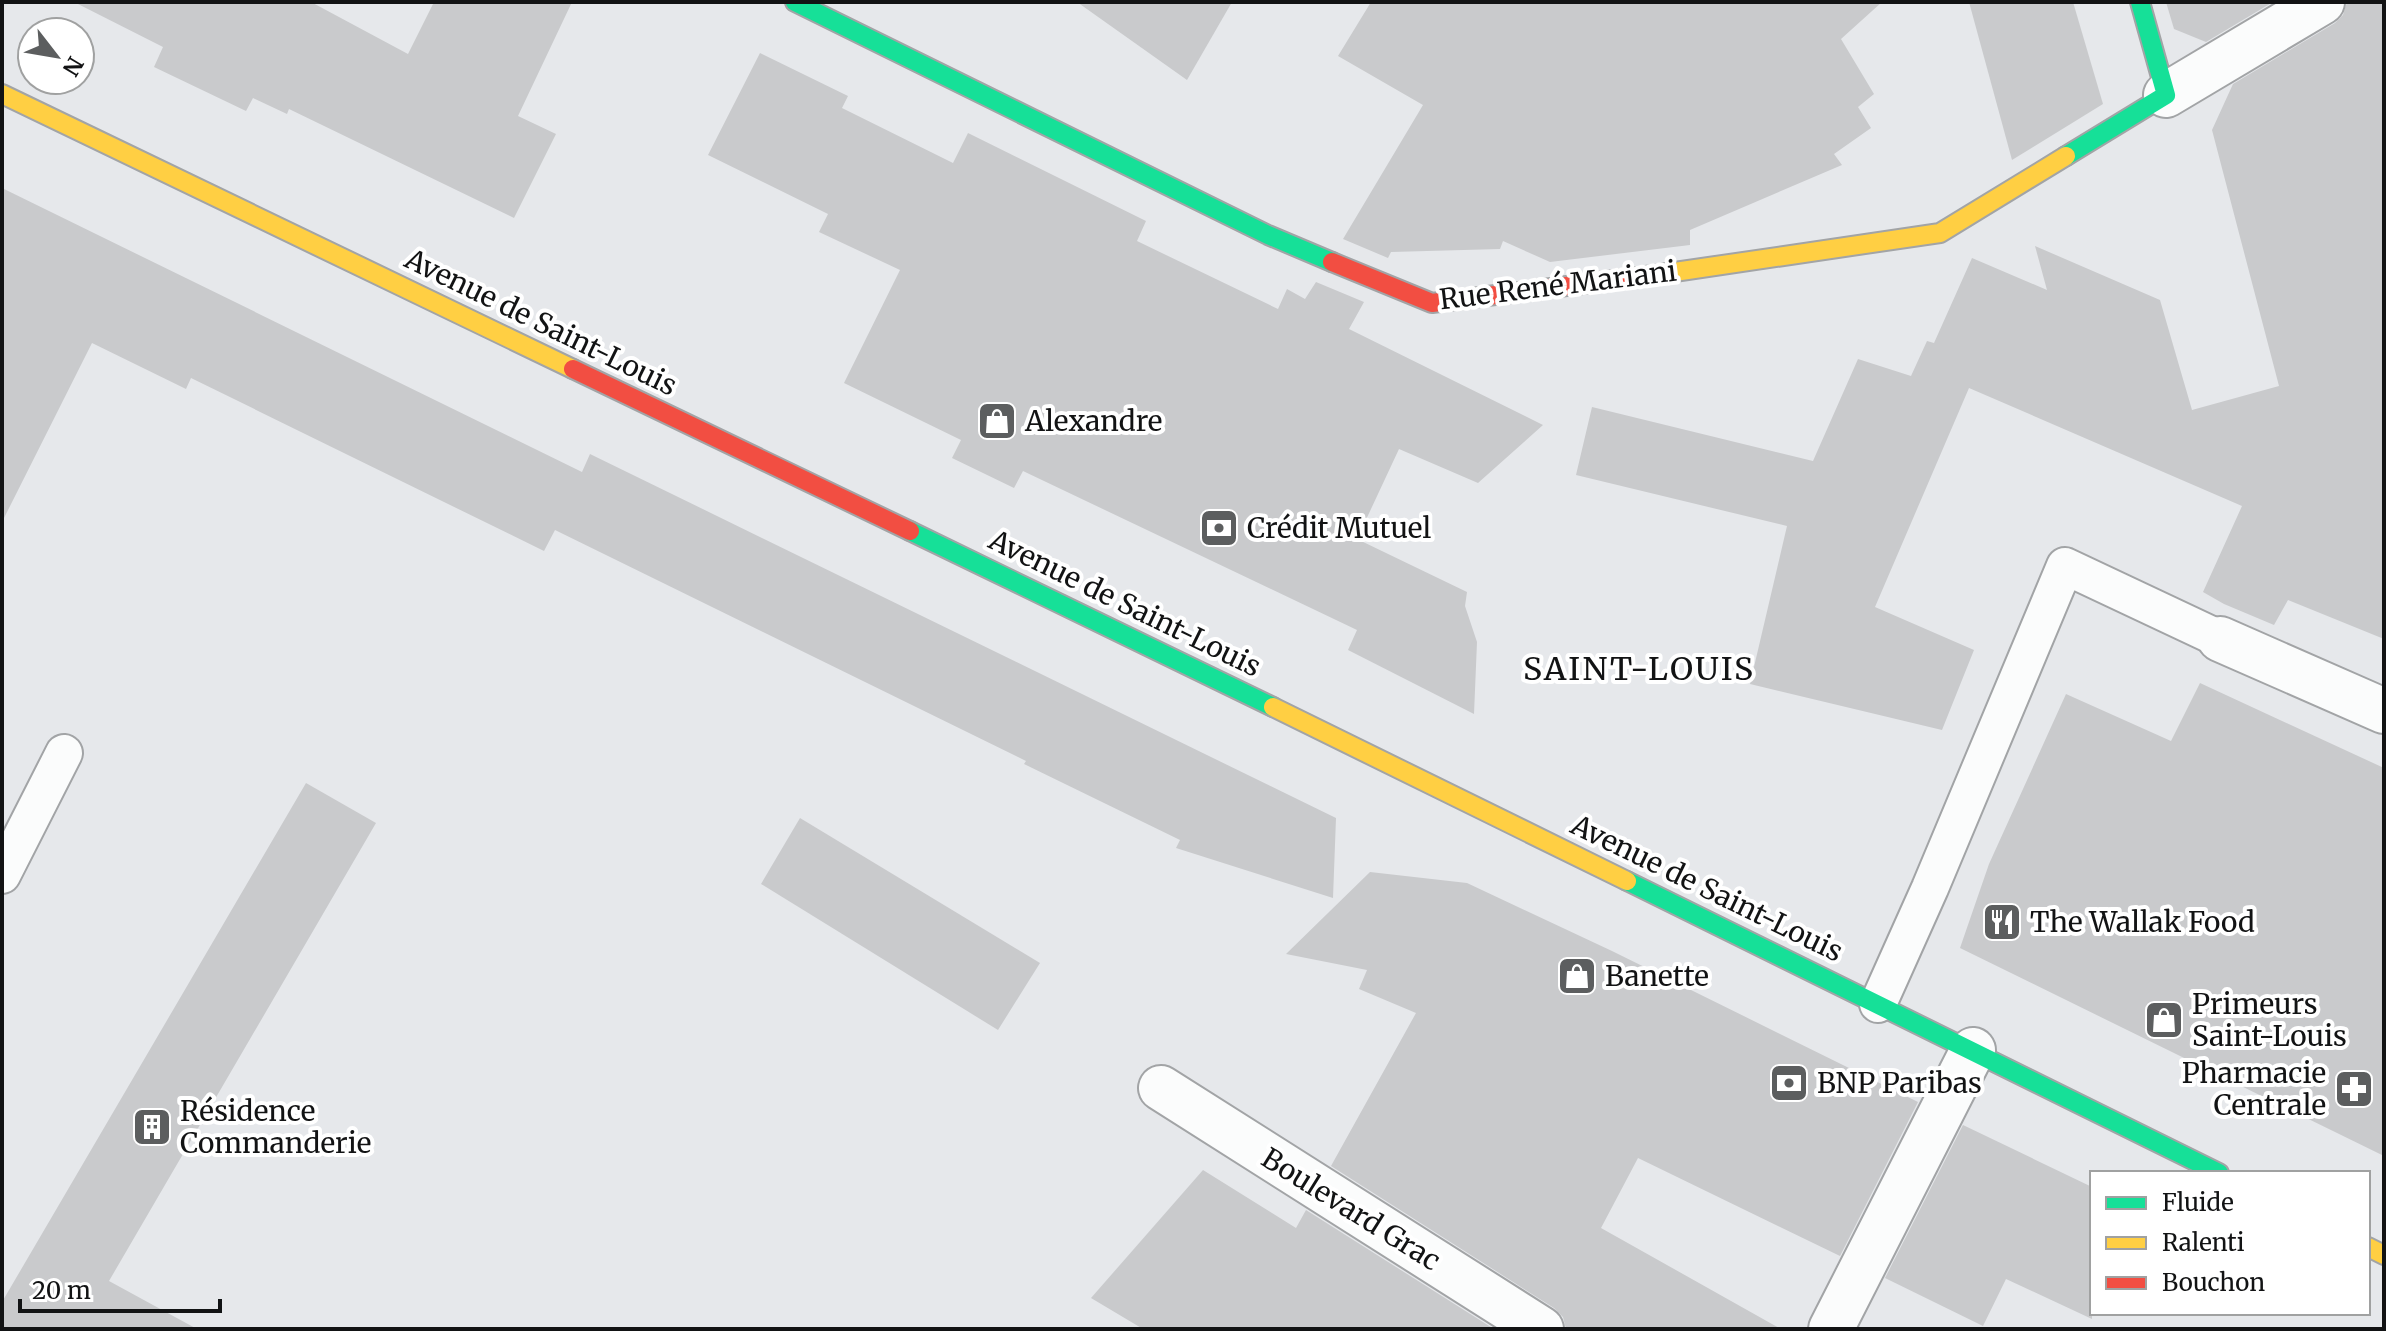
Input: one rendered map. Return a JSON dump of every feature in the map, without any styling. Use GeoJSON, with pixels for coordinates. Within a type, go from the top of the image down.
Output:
{"type":"FeatureCollection","features":[{"type":"Feature","properties":{"kind":"street","name":"Rue René Mariani"},"geometry":{"type":"LineString","coordinates":[[795,2],[1268,235],[1432,303],[1615,281],[1940,233],[2322,2]]}},
{"type":"Feature","properties":{"kind":"street"},"geometry":{"type":"LineString","coordinates":[[2140,2],[2166,95]]}},
{"type":"Feature","properties":{"kind":"street","name":"Avenue de Saint-Louis"},"geometry":{"type":"LineString","coordinates":[[2,94],[1205,673],[2215,1171]]}},
{"type":"Feature","properties":{"kind":"street"},"geometry":{"type":"LineString","coordinates":[[2220,639],[2384,711]]}},
{"type":"Feature","properties":{"kind":"street"},"geometry":{"type":"LineString","coordinates":[[1831,1329],[1973,1050]]}},
{"type":"Feature","properties":{"kind":"street","name":"Boulevard Grac"},"geometry":{"type":"LineString","coordinates":[[1161,1088],[1541,1329]]}},
{"type":"Feature","properties":{"kind":"lane"},"geometry":{"type":"LineString","coordinates":[[1878,1004],[2065,566],[2220,639]]}},
{"type":"Feature","properties":{"kind":"lane"},"geometry":{"type":"LineString","coordinates":[[2,875],[64,753]]}},
{"type":"Feature","properties":{"kind":"building"},"geometry":{"type":"Polygon","coordinates":[[[74,2],[311,2],[408,54],[434,2],[572,2],[518,116],[556,134],[514,218],[289,109],[287,114],[253,98],[246,111],[154,67],[163,47],[74,2]]]}},
{"type":"Feature","properties":{"kind":"building"},"geometry":{"type":"Polygon","coordinates":[[[1077,2],[1232,2],[1187,80],[1077,2]]]}},
{"type":"Feature","properties":{"kind":"building"},"geometry":{"type":"Polygon","coordinates":[[[1371,2],[1882,2],[1841,39],[1874,94],[1858,107],[1871,128],[1834,154],[1842,165],[1690,230],[1690,245],[1550,262],[1503,241],[1500,249],[1391,252],[1388,258],[1343,239],[1423,105],[1338,56],[1371,2]]]}},
{"type":"Feature","properties":{"kind":"building"},"geometry":{"type":"Polygon","coordinates":[[[1969,2],[2073,2],[2103,104],[2012,160],[1969,2]]]}},
{"type":"Feature","properties":{"kind":"building"},"geometry":{"type":"Polygon","coordinates":[[[2166,2],[2273,2],[2206,42],[2174,29],[2166,2]]]}},
{"type":"Feature","properties":{"kind":"building"},"geometry":{"type":"Polygon","coordinates":[[[2347,2],[2384,2],[2384,639],[2288,600],[2274,625],[2203,592],[2242,506],[1969,388],[1875,607],[1974,650],[1942,730],[1750,684],[1787,526],[1576,475],[1592,407],[1813,461],[1858,359],[1911,376],[1927,341],[1934,343],[1972,258],[2047,290],[2035,246],[2160,300],[2192,410],[2279,386],[2212,130],[2233,84],[2335,23],[2343,15],[2347,2]]]}},
{"type":"Feature","properties":{"kind":"building"},"geometry":{"type":"Polygon","coordinates":[[[760,53],[848,96],[842,108],[953,163],[968,133],[1146,221],[1137,241],[1278,309],[1287,289],[1305,299],[1316,282],[1364,302],[1349,329],[1543,425],[1478,483],[1399,449],[1357,539],[1467,592],[1465,606],[1477,642],[1474,714],[1348,650],[1357,630],[1023,471],[1014,488],[952,458],[961,440],[844,383],[900,270],[819,232],[828,214],[708,155],[760,53]]]}},
{"type":"Feature","properties":{"kind":"building"},"geometry":{"type":"Polygon","coordinates":[[[2,188],[582,472],[590,454],[1336,818],[1333,898],[1176,848],[1180,840],[1024,764],[1026,761],[555,530],[544,551],[191,378],[186,389],[92,343],[2,522],[2,188]]]}},
{"type":"Feature","properties":{"kind":"building"},"geometry":{"type":"Polygon","coordinates":[[[2200,683],[2384,768],[2384,1156],[1960,948],[1989,864],[2066,694],[2171,741],[2200,683]]]}},
{"type":"Feature","properties":{"kind":"building","name":"Résidence Commanderie"},"geometry":{"type":"Polygon","coordinates":[[[306,783],[376,823],[109,1281],[197,1329],[2,1329],[2,1302],[306,783]]]}},
{"type":"Feature","properties":{"kind":"building"},"geometry":{"type":"Polygon","coordinates":[[[800,818],[1040,963],[998,1030],[761,884],[800,818]]]}},
{"type":"Feature","properties":{"kind":"building"},"geometry":{"type":"Polygon","coordinates":[[[1370,872],[1467,883],[1918,1102],[1840,1256],[1638,1158],[1601,1228],[1781,1329],[1566,1329],[1563,1317],[1554,1308],[1331,1166],[1416,1013],[1359,989],[1367,970],[1286,954],[1370,872]]]}},
{"type":"Feature","properties":{"kind":"building"},"geometry":{"type":"Polygon","coordinates":[[[1963,1125],[2090,1186],[2092,1319],[2006,1279],[1983,1326],[1885,1278],[1963,1125]]]}},
{"type":"Feature","properties":{"kind":"building"},"geometry":{"type":"Polygon","coordinates":[[[1203,1170],[1296,1228],[1306,1210],[1494,1329],[1143,1329],[1091,1298],[1203,1170]]]}},
{"type":"Feature","properties":{"kind":"traffic: fast"},"geometry":{"type":"LineString","coordinates":[[795,2],[1268,235],[1332,262]]}},
{"type":"Feature","properties":{"kind":"traffic: fast"},"geometry":{"type":"LineString","coordinates":[[2066,156],[2166,95],[2140,2]]}},
{"type":"Feature","properties":{"kind":"traffic: fast"},"geometry":{"type":"LineString","coordinates":[[910,531],[1273,707]]}},
{"type":"Feature","properties":{"kind":"traffic: fast"},"geometry":{"type":"LineString","coordinates":[[1627,881],[2215,1171]]}},
{"type":"Feature","properties":{"kind":"traffic: slow"},"geometry":{"type":"LineString","coordinates":[[2,94],[573,369]]}},
{"type":"Feature","properties":{"kind":"traffic: slow"},"geometry":{"type":"LineString","coordinates":[[1654,275],[1940,233],[2066,156]]}},
{"type":"Feature","properties":{"kind":"traffic: slow"},"geometry":{"type":"LineString","coordinates":[[1273,707],[1627,881]]}},
{"type":"Feature","properties":{"kind":"traffic: slow"},"geometry":{"type":"LineString","coordinates":[[2370,1248],[2384,1255]]}},
{"type":"Feature","properties":{"kind":"traffic: jam"},"geometry":{"type":"LineString","coordinates":[[1332,262],[1432,303],[1654,275]]}},
{"type":"Feature","properties":{"kind":"traffic: jam"},"geometry":{"type":"LineString","coordinates":[[573,369],[910,531]]}},
{"type":"Feature","properties":{"kind":"place","name":"Alexandre"},"geometry":{"type":"Point","coordinates":[997,421]}},
{"type":"Feature","properties":{"kind":"place","name":"Crédit Mutuel"},"geometry":{"type":"Point","coordinates":[1219,528]}},
{"type":"Feature","properties":{"kind":"place","name":"The Wallak Food"},"geometry":{"type":"Point","coordinates":[2002,922]}},
{"type":"Feature","properties":{"kind":"place","name":"Banette"},"geometry":{"type":"Point","coordinates":[1577,976]}},
{"type":"Feature","properties":{"kind":"place","name":"Primeurs Saint-Louis"},"geometry":{"type":"Point","coordinates":[2164,1020]}},
{"type":"Feature","properties":{"kind":"place","name":"BNP Paribas"},"geometry":{"type":"Point","coordinates":[1789,1083]}},
{"type":"Feature","properties":{"kind":"place","name":"Pharmacie Centrale"},"geometry":{"type":"Point","coordinates":[2354,1089]}},
{"type":"Feature","properties":{"kind":"place","name":"Résidence Commanderie"},"geometry":{"type":"Point","coordinates":[152,1127]}},
{"type":"Feature","properties":{"kind":"district","name":"SAINT-LOUIS"},"geometry":{"type":"Point","coordinates":[1639,669]}}]}
